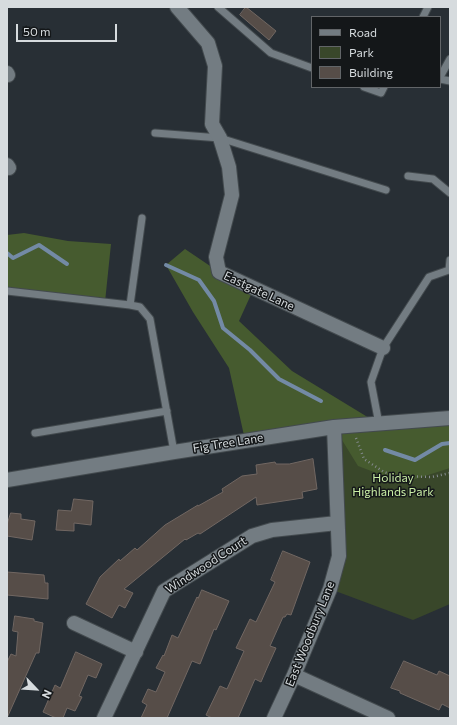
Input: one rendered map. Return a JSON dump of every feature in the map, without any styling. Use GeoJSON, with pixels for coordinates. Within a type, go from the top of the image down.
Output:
{"type":"FeatureCollection","features":[{"type":"Feature","properties":{"kind":"street","name":"Eastgate Lane"},"geometry":{"type":"LineString","coordinates":[[177,7],[208,43],[215,66],[212,124],[220,138],[229,167],[232,196],[216,257],[219,272],[383,348]]}},
{"type":"Feature","properties":{"kind":"street","name":"Fig Tree Lane"},"geometry":{"type":"LineString","coordinates":[[7,480],[174,452],[334,428],[450,418]]}},
{"type":"Feature","properties":{"kind":"street","name":"East Woodbury Lane"},"geometry":{"type":"LineString","coordinates":[[274,718],[294,675],[330,589],[339,556],[334,428]]}},
{"type":"Feature","properties":{"kind":"street","name":"Windwood Court"},"geometry":{"type":"LineString","coordinates":[[104,718],[164,591],[252,536],[272,530],[337,523]]}},
{"type":"Feature","properties":{"kind":"street"},"geometry":{"type":"LineString","coordinates":[[74,623],[136,652]]}},
{"type":"Feature","properties":{"kind":"street"},"geometry":{"type":"LineString","coordinates":[[294,675],[388,718]]}},
{"type":"Feature","properties":{"kind":"lane"},"geometry":{"type":"LineString","coordinates":[[218,7],[271,53],[311,68]]}},
{"type":"Feature","properties":{"kind":"lane"},"geometry":{"type":"LineString","coordinates":[[424,16],[428,7]]}},
{"type":"Feature","properties":{"kind":"lane"},"geometry":{"type":"LineString","coordinates":[[441,76],[450,59]]}},
{"type":"Feature","properties":{"kind":"lane"},"geometry":{"type":"LineString","coordinates":[[367,88],[381,93],[384,88]]}},
{"type":"Feature","properties":{"kind":"lane"},"geometry":{"type":"LineString","coordinates":[[156,133],[220,138],[386,190]]}},
{"type":"Feature","properties":{"kind":"lane"},"geometry":{"type":"LineString","coordinates":[[408,176],[433,179],[450,193]]}},
{"type":"Feature","properties":{"kind":"lane"},"geometry":{"type":"LineString","coordinates":[[130,305],[142,218]]}},
{"type":"Feature","properties":{"kind":"lane"},"geometry":{"type":"LineString","coordinates":[[379,424],[372,382],[383,348],[429,277],[450,270],[450,260]]}},
{"type":"Feature","properties":{"kind":"lane"},"geometry":{"type":"LineString","coordinates":[[7,291],[140,307],[150,319],[174,452]]}},
{"type":"Feature","properties":{"kind":"lane"},"geometry":{"type":"LineString","coordinates":[[35,433],[167,411]]}},
{"type":"Feature","properties":{"kind":"path"},"geometry":{"type":"LineString","coordinates":[[352,426],[364,459],[384,472],[396,476],[432,477],[450,473]]}},
{"type":"Feature","properties":{"kind":"green space"},"geometry":{"type":"Polygon","coordinates":[[[24,233],[68,241],[111,244],[105,302],[7,291],[7,235],[24,233]]]}},
{"type":"Feature","properties":{"kind":"green space"},"geometry":{"type":"Polygon","coordinates":[[[185,249],[219,272],[254,288],[239,321],[292,371],[379,424],[450,418],[450,468],[403,483],[358,466],[334,427],[245,440],[229,368],[193,312],[166,265],[185,249]]]}},
{"type":"Feature","properties":{"kind":"green space","name":"Holiday Highlands Park"},"geometry":{"type":"Polygon","coordinates":[[[450,418],[450,604],[413,620],[330,589],[339,556],[334,427],[450,418]]]}},
{"type":"Feature","properties":{"kind":"building"},"geometry":{"type":"Polygon","coordinates":[[[246,7],[276,31],[269,40],[240,15],[246,7]]]}},
{"type":"Feature","properties":{"kind":"building"},"geometry":{"type":"Polygon","coordinates":[[[313,459],[317,489],[302,492],[303,498],[257,505],[256,497],[200,534],[198,533],[186,540],[185,539],[124,589],[133,593],[125,608],[119,605],[112,618],[86,604],[100,577],[119,559],[120,561],[135,548],[137,550],[165,525],[223,492],[222,489],[242,476],[257,474],[256,465],[275,462],[276,464],[289,464],[313,459]]]}},
{"type":"Feature","properties":{"kind":"building"},"geometry":{"type":"Polygon","coordinates":[[[74,499],[93,501],[91,525],[74,523],[74,531],[56,530],[58,510],[71,511],[74,499]]]}},
{"type":"Feature","properties":{"kind":"building"},"geometry":{"type":"Polygon","coordinates":[[[11,513],[21,514],[21,519],[35,521],[32,540],[7,536],[7,525],[11,513]]]}},
{"type":"Feature","properties":{"kind":"building"},"geometry":{"type":"Polygon","coordinates":[[[283,551],[310,562],[291,615],[287,614],[283,617],[270,646],[276,648],[261,682],[255,679],[238,718],[212,718],[206,715],[220,686],[227,689],[244,651],[236,648],[250,619],[256,622],[275,582],[271,580],[283,551]]]}},
{"type":"Feature","properties":{"kind":"building"},"geometry":{"type":"Polygon","coordinates":[[[7,572],[44,575],[45,583],[48,583],[48,599],[7,595],[7,572]]]}},
{"type":"Feature","properties":{"kind":"building"},"geometry":{"type":"Polygon","coordinates":[[[202,590],[229,601],[216,630],[214,629],[200,664],[192,661],[167,718],[141,718],[147,705],[142,702],[148,689],[156,692],[165,672],[156,668],[163,655],[164,656],[172,635],[178,638],[197,597],[198,598],[202,590]]]}},
{"type":"Feature","properties":{"kind":"building"},"geometry":{"type":"Polygon","coordinates":[[[15,616],[34,619],[34,621],[43,623],[39,653],[36,653],[7,718],[7,662],[11,654],[16,656],[18,632],[13,631],[15,616]]]}},
{"type":"Feature","properties":{"kind":"building"},"geometry":{"type":"Polygon","coordinates":[[[76,652],[102,664],[96,678],[88,675],[79,696],[82,697],[75,711],[67,708],[63,718],[56,718],[43,712],[55,685],[60,688],[76,652]]]}},
{"type":"Feature","properties":{"kind":"building"},"geometry":{"type":"Polygon","coordinates":[[[404,661],[437,675],[439,671],[450,676],[450,708],[442,704],[439,710],[391,688],[404,661]]]}},
{"type":"Feature","properties":{"kind":"waterway"},"geometry":{"type":"LineString","coordinates":[[7,253],[13,258],[39,245],[67,264]]}},
{"type":"Feature","properties":{"kind":"waterway"},"geometry":{"type":"LineString","coordinates":[[166,265],[199,280],[214,301],[223,328],[250,350],[279,379],[321,401]]}},
{"type":"Feature","properties":{"kind":"waterway"},"geometry":{"type":"LineString","coordinates":[[385,450],[415,460],[442,444],[450,443]]}}]}
